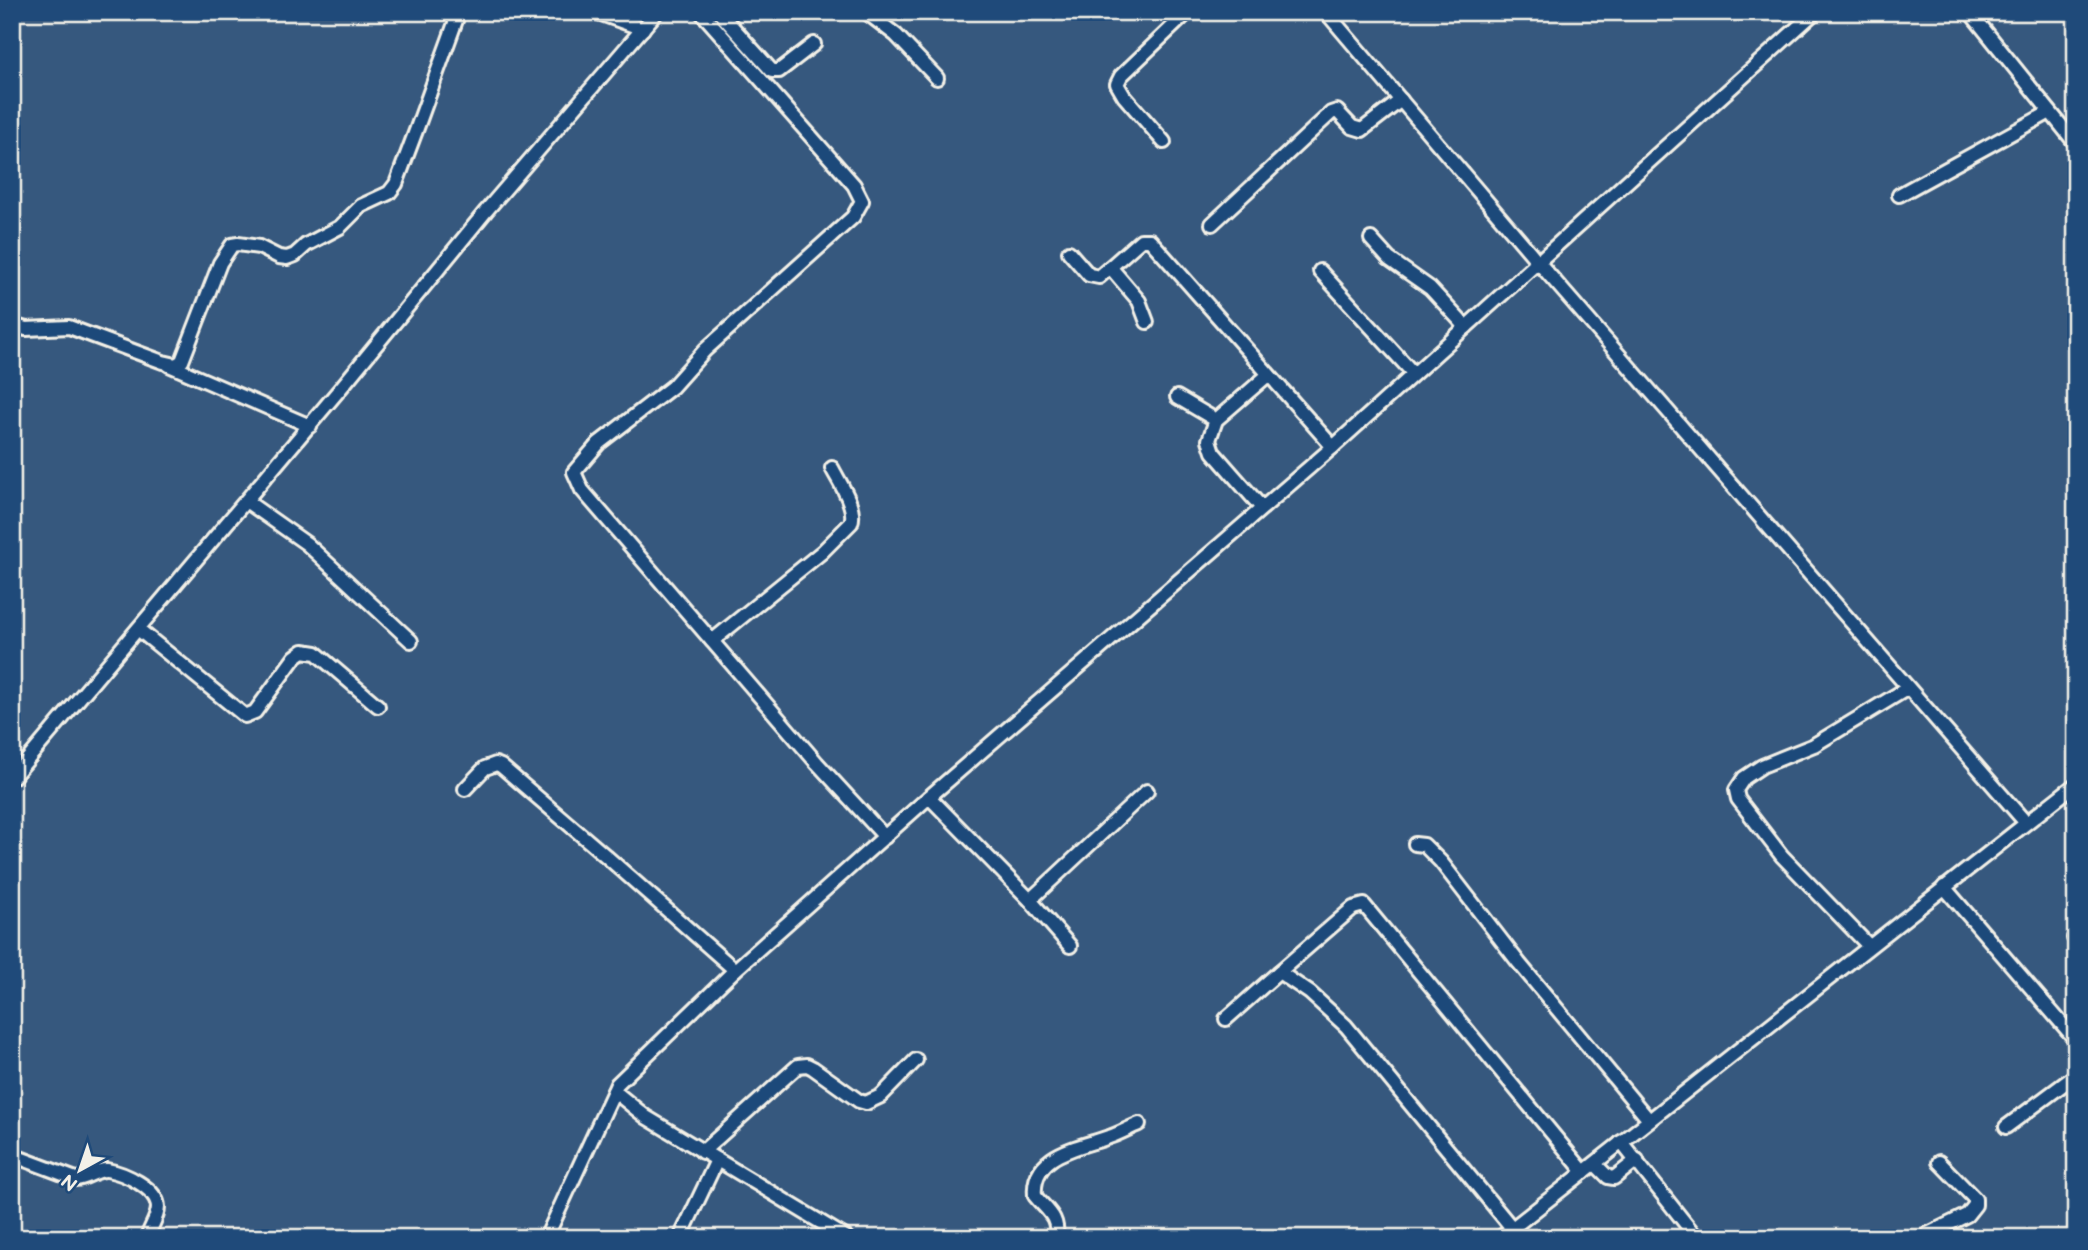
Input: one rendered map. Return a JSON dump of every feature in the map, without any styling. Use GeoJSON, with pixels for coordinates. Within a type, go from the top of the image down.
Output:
{"type":"FeatureCollection","features":[{"type":"Feature","properties":{"kind":"street"},"geometry":{"type":"LineString","coordinates":[[163,362],[176,365],[181,362],[220,263],[232,246],[238,244],[259,247],[287,258],[340,227],[361,206],[389,193],[396,184],[459,12]]}},
{"type":"Feature","properties":{"kind":"street"},"geometry":{"type":"LineString","coordinates":[[596,12],[643,29]]}},
{"type":"Feature","properties":{"kind":"street"},"geometry":{"type":"LineString","coordinates":[[12,778],[310,426],[486,211],[657,12]]}},
{"type":"Feature","properties":{"kind":"street"},"geometry":{"type":"LineString","coordinates":[[701,12],[854,185],[862,201],[853,217],[705,350],[680,380],[599,443],[574,472],[582,490],[817,764],[885,836]]}},
{"type":"Feature","properties":{"kind":"street"},"geometry":{"type":"LineString","coordinates":[[719,12],[772,71],[779,71],[814,44]]}},
{"type":"Feature","properties":{"kind":"street"},"geometry":{"type":"LineString","coordinates":[[866,12],[896,35],[937,78]]}},
{"type":"Feature","properties":{"kind":"street"},"geometry":{"type":"LineString","coordinates":[[1164,142],[1124,96],[1117,84],[1121,76],[1188,12]]}},
{"type":"Feature","properties":{"kind":"street"},"geometry":{"type":"LineString","coordinates":[[1326,12],[1539,263],[2026,823]]}},
{"type":"Feature","properties":{"kind":"street"},"geometry":{"type":"LineString","coordinates":[[546,1238],[622,1077],[735,970],[885,836],[1333,447],[1815,12]]}},
{"type":"Feature","properties":{"kind":"street"},"geometry":{"type":"LineString","coordinates":[[1970,12],[2076,144]]}},
{"type":"Feature","properties":{"kind":"street"},"geometry":{"type":"LineString","coordinates":[[1212,224],[1331,113],[1337,111],[1352,127],[1362,130],[1401,100]]}},
{"type":"Feature","properties":{"kind":"street"},"geometry":{"type":"LineString","coordinates":[[1899,195],[2050,112]]}},
{"type":"Feature","properties":{"kind":"street"},"geometry":{"type":"LineString","coordinates":[[1371,239],[1389,258],[1430,288],[1466,327]]}},
{"type":"Feature","properties":{"kind":"street"},"geometry":{"type":"LineString","coordinates":[[1069,252],[1094,278],[1104,275],[1141,240],[1150,240],[1333,447]]}},
{"type":"Feature","properties":{"kind":"street"},"geometry":{"type":"LineString","coordinates":[[1111,268],[1139,301],[1147,321]]}},
{"type":"Feature","properties":{"kind":"street"},"geometry":{"type":"LineString","coordinates":[[1320,271],[1413,373]]}},
{"type":"Feature","properties":{"kind":"street"},"geometry":{"type":"LineString","coordinates":[[12,325],[26,329],[69,327],[163,362],[310,426]]}},
{"type":"Feature","properties":{"kind":"street"},"geometry":{"type":"LineString","coordinates":[[1262,508],[1210,446],[1210,433],[1216,420],[1268,374]]}},
{"type":"Feature","properties":{"kind":"street"},"geometry":{"type":"LineString","coordinates":[[1177,397],[1216,420]]}},
{"type":"Feature","properties":{"kind":"street"},"geometry":{"type":"LineString","coordinates":[[712,641],[822,552],[851,523],[853,517],[850,507],[832,468]]}},
{"type":"Feature","properties":{"kind":"street"},"geometry":{"type":"LineString","coordinates":[[246,501],[307,544],[411,641]]}},
{"type":"Feature","properties":{"kind":"street"},"geometry":{"type":"LineString","coordinates":[[138,629],[240,714],[246,716],[255,712],[295,657],[309,650],[347,677],[378,706]]}},
{"type":"Feature","properties":{"kind":"street"},"geometry":{"type":"LineString","coordinates":[[1868,946],[1782,856],[1738,799],[1736,790],[1744,778],[1762,765],[1814,744],[1908,688]]}},
{"type":"Feature","properties":{"kind":"street"},"geometry":{"type":"LineString","coordinates":[[465,789],[485,768],[496,764],[501,766],[735,970]]}},
{"type":"Feature","properties":{"kind":"street"},"geometry":{"type":"LineString","coordinates":[[1500,1238],[2076,784]]}},
{"type":"Feature","properties":{"kind":"street"},"geometry":{"type":"LineString","coordinates":[[1030,900],[1147,791]]}},
{"type":"Feature","properties":{"kind":"street"},"geometry":{"type":"LineString","coordinates":[[929,797],[1030,900],[1070,946]]}},
{"type":"Feature","properties":{"kind":"street"},"geometry":{"type":"LineString","coordinates":[[1415,844],[1424,845],[1441,862],[1519,963],[1649,1120]]}},
{"type":"Feature","properties":{"kind":"street"},"geometry":{"type":"LineString","coordinates":[[1944,887],[2076,1040]]}},
{"type":"Feature","properties":{"kind":"street"},"geometry":{"type":"LineString","coordinates":[[1226,1019],[1353,908],[1364,905],[1584,1172]]}},
{"type":"Feature","properties":{"kind":"street"},"geometry":{"type":"LineString","coordinates":[[1279,972],[1310,993],[1346,1026],[1512,1228]]}},
{"type":"Feature","properties":{"kind":"street"},"geometry":{"type":"LineString","coordinates":[[702,1152],[798,1066],[807,1065],[813,1068],[859,1101],[866,1103],[881,1096],[916,1060]]}},
{"type":"Feature","properties":{"kind":"street"},"geometry":{"type":"LineString","coordinates":[[2006,1128],[2076,1075]]}},
{"type":"Feature","properties":{"kind":"street"},"geometry":{"type":"LineString","coordinates":[[614,1091],[646,1117],[847,1238]]}},
{"type":"Feature","properties":{"kind":"street"},"geometry":{"type":"LineString","coordinates":[[1056,1238],[1054,1215],[1035,1196],[1034,1184],[1040,1172],[1055,1156],[1139,1124]]}},
{"type":"Feature","properties":{"kind":"street"},"geometry":{"type":"LineString","coordinates":[[1621,1142],[1697,1238]]}},
{"type":"Feature","properties":{"kind":"street"},"geometry":{"type":"LineString","coordinates":[[12,1155],[76,1179],[84,1179],[98,1171],[107,1170],[148,1188],[154,1193],[158,1205],[146,1238]]}},
{"type":"Feature","properties":{"kind":"street"},"geometry":{"type":"LineString","coordinates":[[680,1238],[717,1160]]}},
{"type":"Feature","properties":{"kind":"street"},"geometry":{"type":"LineString","coordinates":[[1595,1164],[1608,1177],[1614,1178],[1637,1160]]}},
{"type":"Feature","properties":{"kind":"street"},"geometry":{"type":"LineString","coordinates":[[1926,1238],[1928,1234],[1967,1214],[1975,1205],[1975,1199],[1939,1162]]}}]}
